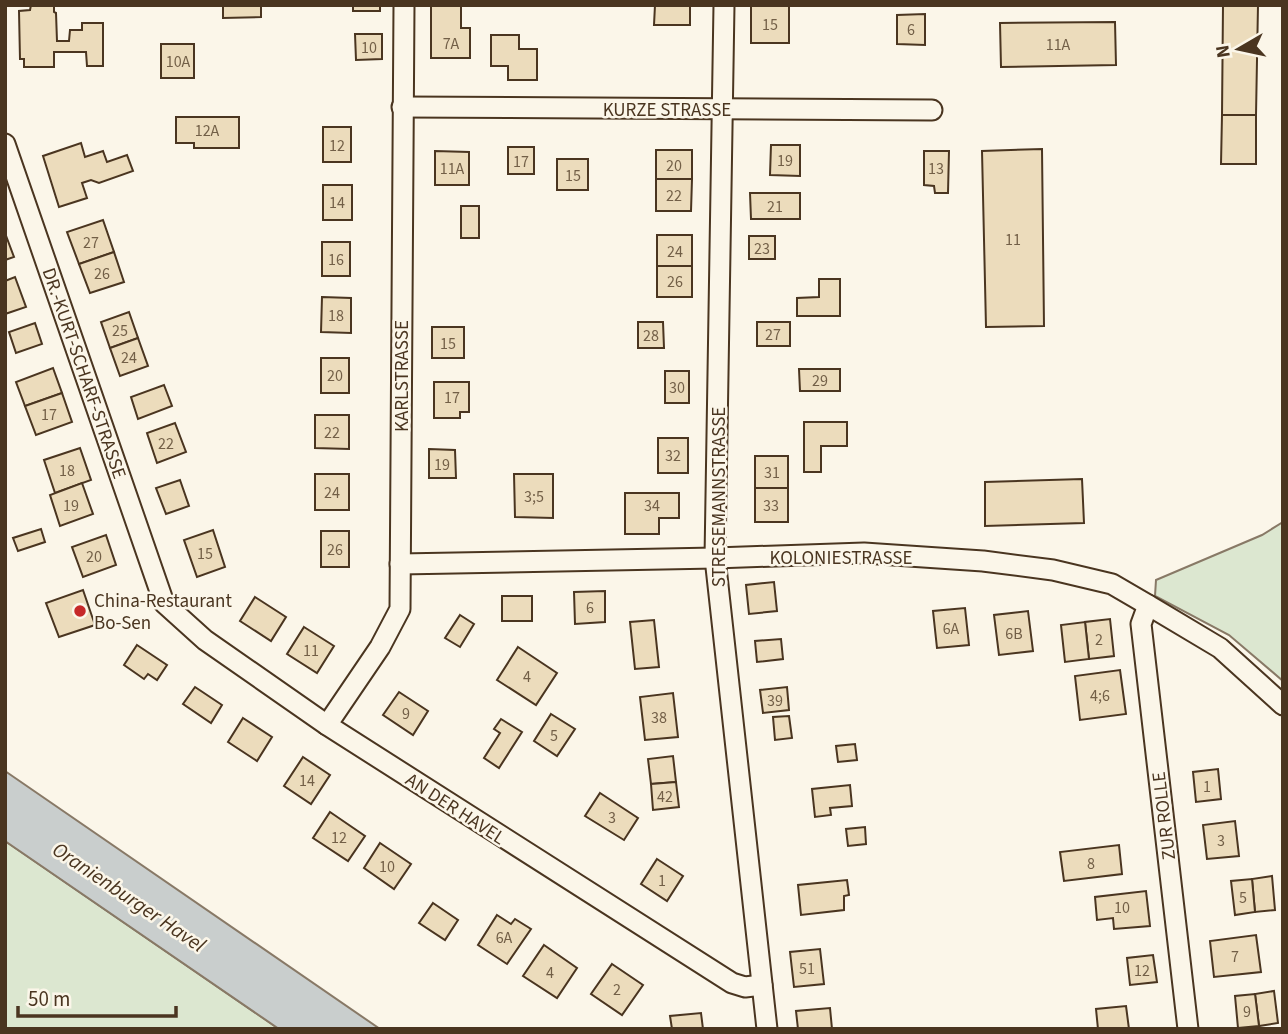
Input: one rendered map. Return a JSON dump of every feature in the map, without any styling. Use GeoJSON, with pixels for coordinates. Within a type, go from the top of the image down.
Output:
{"type":"FeatureCollection","features":[{"type":"Feature","properties":{"kind":"street","name":"KARLSTRASSE"},"geometry":{"type":"LineString","coordinates":[[327,725],[380,647],[400,609],[404,5]]}},
{"type":"Feature","properties":{"kind":"street","name":"STRESEMANNSTRASSE"},"geometry":{"type":"LineString","coordinates":[[724,5],[715,558],[768,1029]]}},
{"type":"Feature","properties":{"kind":"street","name":"KURZE STRASSE"},"geometry":{"type":"LineString","coordinates":[[402,107],[932,110]]}},
{"type":"Feature","properties":{"kind":"street","name":"DR.-KURT-SCHARF-STRASSE"},"geometry":{"type":"LineString","coordinates":[[5,144],[164,603]]}},
{"type":"Feature","properties":{"kind":"street","name":"KOLONIESTRASSE"},"geometry":{"type":"LineString","coordinates":[[400,564],[864,553],[983,561],[1053,570],[1112,584],[1148,605],[1220,648],[1283,705]]}},
{"type":"Feature","properties":{"kind":"street","name":"AN DER HAVEL"},"geometry":{"type":"LineString","coordinates":[[164,603],[205,640],[327,725],[732,984],[745,987],[762,985]]}},
{"type":"Feature","properties":{"kind":"street","name":"ZUR ROLLE"},"geometry":{"type":"LineString","coordinates":[[1148,605],[1141,624],[1188,1029]]}},
{"type":"Feature","properties":{"kind":"green space"},"geometry":{"type":"Polygon","coordinates":[[[1283,522],[1283,681],[1229,635],[1155,596],[1156,580],[1262,535],[1283,522]]]}},
{"type":"Feature","properties":{"kind":"green space"},"geometry":{"type":"Polygon","coordinates":[[[5,841],[279,1029],[5,1029],[5,841]]]}},
{"type":"Feature","properties":{"kind":"water","name":"Oranienburger Havel"},"geometry":{"type":"Polygon","coordinates":[[[5,771],[380,1029],[279,1029],[5,841],[5,771]]]}},
{"type":"Feature","properties":{"kind":"building"},"geometry":{"type":"Polygon","coordinates":[[[31,5],[54,5],[57,41],[69,41],[70,30],[82,30],[82,23],[103,23],[103,66],[87,66],[86,52],[54,52],[54,67],[24,67],[24,59],[20,59],[19,11],[30,10],[31,5]]]}},
{"type":"Feature","properties":{"kind":"building"},"geometry":{"type":"Polygon","coordinates":[[[223,5],[261,5],[261,17],[223,18],[223,5]]]}},
{"type":"Feature","properties":{"kind":"building"},"geometry":{"type":"Polygon","coordinates":[[[353,5],[380,5],[380,11],[353,11],[353,5]]]}},
{"type":"Feature","properties":{"kind":"building"},"geometry":{"type":"Polygon","coordinates":[[[655,5],[690,5],[690,25],[654,25],[655,5]]]}},
{"type":"Feature","properties":{"kind":"building"},"geometry":{"type":"Polygon","coordinates":[[[751,5],[789,5],[789,43],[751,43],[751,5]]]}},
{"type":"Feature","properties":{"kind":"building"},"geometry":{"type":"Polygon","coordinates":[[[1223,5],[1258,5],[1256,115],[1222,115],[1223,5]]]}},
{"type":"Feature","properties":{"kind":"building"},"geometry":{"type":"Polygon","coordinates":[[[431,6],[461,6],[461,28],[470,28],[470,58],[431,58],[431,6]]]}},
{"type":"Feature","properties":{"kind":"building"},"geometry":{"type":"Polygon","coordinates":[[[925,14],[925,45],[897,44],[897,15],[925,14]]]}},
{"type":"Feature","properties":{"kind":"building"},"geometry":{"type":"Polygon","coordinates":[[[1115,22],[1116,65],[1001,67],[1000,23],[1115,22]]]}},
{"type":"Feature","properties":{"kind":"building"},"geometry":{"type":"Polygon","coordinates":[[[355,34],[382,34],[382,59],[356,60],[355,34]]]}},
{"type":"Feature","properties":{"kind":"building"},"geometry":{"type":"Polygon","coordinates":[[[491,35],[519,35],[519,49],[537,49],[537,80],[508,80],[508,66],[491,66],[491,35]]]}},
{"type":"Feature","properties":{"kind":"building"},"geometry":{"type":"Polygon","coordinates":[[[161,44],[194,44],[194,78],[161,78],[161,44]]]}},
{"type":"Feature","properties":{"kind":"building"},"geometry":{"type":"Polygon","coordinates":[[[1222,115],[1256,115],[1256,164],[1221,164],[1222,115]]]}},
{"type":"Feature","properties":{"kind":"building"},"geometry":{"type":"Polygon","coordinates":[[[176,117],[239,117],[239,148],[194,148],[194,143],[176,143],[176,117]]]}},
{"type":"Feature","properties":{"kind":"building"},"geometry":{"type":"Polygon","coordinates":[[[323,127],[351,127],[351,162],[323,162],[323,127]]]}},
{"type":"Feature","properties":{"kind":"building"},"geometry":{"type":"Polygon","coordinates":[[[81,143],[85,157],[103,151],[107,162],[127,155],[133,171],[99,183],[91,180],[82,183],[87,198],[59,207],[43,156],[81,143]]]}},
{"type":"Feature","properties":{"kind":"building"},"geometry":{"type":"Polygon","coordinates":[[[771,145],[800,145],[800,176],[770,175],[771,145]]]}},
{"type":"Feature","properties":{"kind":"building"},"geometry":{"type":"Polygon","coordinates":[[[508,147],[534,147],[534,174],[508,174],[508,147]]]}},
{"type":"Feature","properties":{"kind":"building"},"geometry":{"type":"Polygon","coordinates":[[[1042,149],[1044,326],[986,327],[982,151],[1042,149]]]}},
{"type":"Feature","properties":{"kind":"building"},"geometry":{"type":"Polygon","coordinates":[[[656,150],[692,150],[692,179],[656,179],[656,150]]]}},
{"type":"Feature","properties":{"kind":"building"},"geometry":{"type":"Polygon","coordinates":[[[435,151],[469,152],[469,185],[435,185],[435,151]]]}},
{"type":"Feature","properties":{"kind":"building"},"geometry":{"type":"Polygon","coordinates":[[[924,151],[949,151],[948,193],[935,193],[934,186],[924,185],[924,151]]]}},
{"type":"Feature","properties":{"kind":"building"},"geometry":{"type":"Polygon","coordinates":[[[557,159],[588,159],[588,190],[557,190],[557,159]]]}},
{"type":"Feature","properties":{"kind":"building"},"geometry":{"type":"Polygon","coordinates":[[[656,179],[692,179],[691,211],[656,211],[656,179]]]}},
{"type":"Feature","properties":{"kind":"building"},"geometry":{"type":"Polygon","coordinates":[[[323,185],[352,185],[352,220],[323,220],[323,185]]]}},
{"type":"Feature","properties":{"kind":"building"},"geometry":{"type":"Polygon","coordinates":[[[750,193],[800,193],[800,219],[751,219],[750,193]]]}},
{"type":"Feature","properties":{"kind":"building"},"geometry":{"type":"Polygon","coordinates":[[[461,206],[479,206],[479,238],[461,238],[461,206]]]}},
{"type":"Feature","properties":{"kind":"building"},"geometry":{"type":"Polygon","coordinates":[[[103,220],[114,252],[79,264],[67,232],[103,220]]]}},
{"type":"Feature","properties":{"kind":"building"},"geometry":{"type":"Polygon","coordinates":[[[5,233],[14,257],[5,260],[5,233]]]}},
{"type":"Feature","properties":{"kind":"building"},"geometry":{"type":"Polygon","coordinates":[[[657,235],[692,235],[692,266],[657,266],[657,235]]]}},
{"type":"Feature","properties":{"kind":"building"},"geometry":{"type":"Polygon","coordinates":[[[749,236],[775,236],[775,259],[749,259],[749,236]]]}},
{"type":"Feature","properties":{"kind":"building"},"geometry":{"type":"Polygon","coordinates":[[[322,242],[350,242],[350,276],[322,276],[322,242]]]}},
{"type":"Feature","properties":{"kind":"building"},"geometry":{"type":"Polygon","coordinates":[[[114,252],[124,282],[90,293],[79,264],[114,252]]]}},
{"type":"Feature","properties":{"kind":"building"},"geometry":{"type":"Polygon","coordinates":[[[657,266],[692,266],[692,297],[657,297],[657,266]]]}},
{"type":"Feature","properties":{"kind":"building"},"geometry":{"type":"Polygon","coordinates":[[[15,277],[26,307],[5,314],[5,281],[15,277]]]}},
{"type":"Feature","properties":{"kind":"building"},"geometry":{"type":"Polygon","coordinates":[[[819,279],[840,279],[840,316],[797,316],[797,298],[819,297],[819,279]]]}},
{"type":"Feature","properties":{"kind":"building"},"geometry":{"type":"Polygon","coordinates":[[[322,297],[351,298],[351,333],[321,332],[322,297]]]}},
{"type":"Feature","properties":{"kind":"building"},"geometry":{"type":"Polygon","coordinates":[[[129,312],[138,338],[110,348],[101,322],[129,312]]]}},
{"type":"Feature","properties":{"kind":"building"},"geometry":{"type":"Polygon","coordinates":[[[638,322],[663,322],[664,348],[638,348],[638,322]]]}},
{"type":"Feature","properties":{"kind":"building"},"geometry":{"type":"Polygon","coordinates":[[[757,322],[790,322],[790,346],[757,346],[757,322]]]}},
{"type":"Feature","properties":{"kind":"building"},"geometry":{"type":"Polygon","coordinates":[[[35,323],[42,344],[16,353],[9,332],[35,323]]]}},
{"type":"Feature","properties":{"kind":"building"},"geometry":{"type":"Polygon","coordinates":[[[432,327],[464,327],[464,358],[432,358],[432,327]]]}},
{"type":"Feature","properties":{"kind":"building"},"geometry":{"type":"Polygon","coordinates":[[[138,338],[148,366],[120,376],[110,348],[138,338]]]}},
{"type":"Feature","properties":{"kind":"building"},"geometry":{"type":"Polygon","coordinates":[[[321,358],[349,358],[349,393],[321,393],[321,358]]]}},
{"type":"Feature","properties":{"kind":"building"},"geometry":{"type":"Polygon","coordinates":[[[53,368],[62,393],[25,406],[16,382],[53,368]]]}},
{"type":"Feature","properties":{"kind":"building"},"geometry":{"type":"Polygon","coordinates":[[[799,369],[840,369],[840,391],[800,391],[799,369]]]}},
{"type":"Feature","properties":{"kind":"building"},"geometry":{"type":"Polygon","coordinates":[[[665,371],[689,371],[689,403],[665,403],[665,371]]]}},
{"type":"Feature","properties":{"kind":"building"},"geometry":{"type":"Polygon","coordinates":[[[434,382],[469,382],[469,412],[460,412],[460,418],[434,418],[434,382]]]}},
{"type":"Feature","properties":{"kind":"building"},"geometry":{"type":"Polygon","coordinates":[[[164,385],[172,406],[138,419],[131,397],[164,385]]]}},
{"type":"Feature","properties":{"kind":"building"},"geometry":{"type":"Polygon","coordinates":[[[62,393],[72,422],[36,435],[25,406],[62,393]]]}},
{"type":"Feature","properties":{"kind":"building"},"geometry":{"type":"Polygon","coordinates":[[[315,415],[349,415],[349,449],[315,448],[315,415]]]}},
{"type":"Feature","properties":{"kind":"building"},"geometry":{"type":"Polygon","coordinates":[[[804,422],[847,422],[847,446],[821,446],[821,472],[804,472],[804,422]]]}},
{"type":"Feature","properties":{"kind":"building"},"geometry":{"type":"Polygon","coordinates":[[[175,423],[186,452],[157,463],[147,433],[175,423]]]}},
{"type":"Feature","properties":{"kind":"building"},"geometry":{"type":"Polygon","coordinates":[[[658,438],[688,438],[688,473],[658,473],[658,438]]]}},
{"type":"Feature","properties":{"kind":"building"},"geometry":{"type":"Polygon","coordinates":[[[80,448],[91,480],[55,493],[44,460],[80,448]]]}},
{"type":"Feature","properties":{"kind":"building"},"geometry":{"type":"Polygon","coordinates":[[[429,449],[455,450],[456,478],[429,478],[429,449]]]}},
{"type":"Feature","properties":{"kind":"building"},"geometry":{"type":"Polygon","coordinates":[[[755,456],[788,456],[788,488],[755,488],[755,456]]]}},
{"type":"Feature","properties":{"kind":"building"},"geometry":{"type":"Polygon","coordinates":[[[315,474],[349,474],[349,510],[315,510],[315,474]]]}},
{"type":"Feature","properties":{"kind":"building"},"geometry":{"type":"Polygon","coordinates":[[[514,474],[553,474],[553,518],[515,517],[514,474]]]}},
{"type":"Feature","properties":{"kind":"building"},"geometry":{"type":"Polygon","coordinates":[[[1082,479],[1084,523],[985,526],[985,482],[1082,479]]]}},
{"type":"Feature","properties":{"kind":"building"},"geometry":{"type":"Polygon","coordinates":[[[180,480],[189,506],[166,514],[156,488],[180,480]]]}},
{"type":"Feature","properties":{"kind":"building"},"geometry":{"type":"Polygon","coordinates":[[[82,483],[93,514],[60,526],[50,495],[82,483]]]}},
{"type":"Feature","properties":{"kind":"building"},"geometry":{"type":"Polygon","coordinates":[[[755,488],[788,488],[788,522],[755,522],[755,488]]]}},
{"type":"Feature","properties":{"kind":"building"},"geometry":{"type":"Polygon","coordinates":[[[625,493],[679,493],[679,518],[659,518],[659,534],[625,534],[625,493]]]}},
{"type":"Feature","properties":{"kind":"building"},"geometry":{"type":"Polygon","coordinates":[[[41,529],[45,542],[18,551],[13,538],[41,529]]]}},
{"type":"Feature","properties":{"kind":"building"},"geometry":{"type":"Polygon","coordinates":[[[213,530],[225,567],[197,577],[184,540],[213,530]]]}},
{"type":"Feature","properties":{"kind":"building"},"geometry":{"type":"Polygon","coordinates":[[[321,531],[349,531],[349,567],[321,567],[321,531]]]}},
{"type":"Feature","properties":{"kind":"building"},"geometry":{"type":"Polygon","coordinates":[[[106,535],[116,565],[83,577],[72,547],[106,535]]]}},
{"type":"Feature","properties":{"kind":"building"},"geometry":{"type":"Polygon","coordinates":[[[774,582],[777,611],[749,614],[746,585],[774,582]]]}},
{"type":"Feature","properties":{"kind":"building"},"geometry":{"type":"Polygon","coordinates":[[[83,590],[95,625],[59,637],[46,603],[83,590]]]}},
{"type":"Feature","properties":{"kind":"building"},"geometry":{"type":"Polygon","coordinates":[[[605,591],[605,622],[575,624],[574,592],[605,591]]]}},
{"type":"Feature","properties":{"kind":"building"},"geometry":{"type":"Polygon","coordinates":[[[502,596],[532,596],[532,621],[502,621],[502,596]]]}},
{"type":"Feature","properties":{"kind":"building"},"geometry":{"type":"Polygon","coordinates":[[[255,597],[286,617],[271,641],[240,621],[255,597]]]}},
{"type":"Feature","properties":{"kind":"building"},"geometry":{"type":"Polygon","coordinates":[[[965,608],[969,645],[937,648],[933,611],[965,608]]]}},
{"type":"Feature","properties":{"kind":"building"},"geometry":{"type":"Polygon","coordinates":[[[1028,611],[1033,651],[999,655],[994,615],[1028,611]]]}},
{"type":"Feature","properties":{"kind":"building"},"geometry":{"type":"Polygon","coordinates":[[[460,615],[474,624],[460,647],[445,638],[460,615]]]}},
{"type":"Feature","properties":{"kind":"building"},"geometry":{"type":"Polygon","coordinates":[[[1110,619],[1114,656],[1089,659],[1085,622],[1110,619]]]}},
{"type":"Feature","properties":{"kind":"building"},"geometry":{"type":"Polygon","coordinates":[[[654,620],[659,667],[635,669],[630,622],[654,620]]]}},
{"type":"Feature","properties":{"kind":"building"},"geometry":{"type":"Polygon","coordinates":[[[1085,622],[1089,659],[1065,662],[1061,625],[1085,622]]]}},
{"type":"Feature","properties":{"kind":"building"},"geometry":{"type":"Polygon","coordinates":[[[304,627],[334,646],[317,673],[287,654],[304,627]]]}},
{"type":"Feature","properties":{"kind":"building"},"geometry":{"type":"Polygon","coordinates":[[[781,639],[783,659],[757,662],[755,641],[781,639]]]}},
{"type":"Feature","properties":{"kind":"building"},"geometry":{"type":"Polygon","coordinates":[[[137,645],[167,665],[157,680],[148,674],[144,679],[124,665],[137,645]]]}},
{"type":"Feature","properties":{"kind":"building"},"geometry":{"type":"Polygon","coordinates":[[[518,647],[557,673],[536,705],[497,680],[518,647]]]}},
{"type":"Feature","properties":{"kind":"building"},"geometry":{"type":"Polygon","coordinates":[[[1120,670],[1126,714],[1080,720],[1075,676],[1120,670]]]}},
{"type":"Feature","properties":{"kind":"building"},"geometry":{"type":"Polygon","coordinates":[[[195,687],[222,705],[211,723],[183,704],[195,687]]]}},
{"type":"Feature","properties":{"kind":"building"},"geometry":{"type":"Polygon","coordinates":[[[787,687],[789,710],[763,713],[760,690],[787,687]]]}},
{"type":"Feature","properties":{"kind":"building"},"geometry":{"type":"Polygon","coordinates":[[[399,692],[428,711],[413,735],[383,715],[399,692]]]}},
{"type":"Feature","properties":{"kind":"building"},"geometry":{"type":"Polygon","coordinates":[[[673,693],[678,737],[645,740],[640,697],[673,693]]]}},
{"type":"Feature","properties":{"kind":"building"},"geometry":{"type":"Polygon","coordinates":[[[551,714],[575,729],[557,756],[534,741],[551,714]]]}},
{"type":"Feature","properties":{"kind":"building"},"geometry":{"type":"Polygon","coordinates":[[[789,716],[792,738],[775,740],[773,717],[789,716]]]}},
{"type":"Feature","properties":{"kind":"building"},"geometry":{"type":"Polygon","coordinates":[[[243,718],[272,737],[257,761],[228,742],[243,718]]]}},
{"type":"Feature","properties":{"kind":"building"},"geometry":{"type":"Polygon","coordinates":[[[501,719],[522,732],[499,768],[484,758],[500,733],[494,729],[501,719]]]}},
{"type":"Feature","properties":{"kind":"building"},"geometry":{"type":"Polygon","coordinates":[[[855,744],[857,760],[838,762],[836,746],[855,744]]]}},
{"type":"Feature","properties":{"kind":"building"},"geometry":{"type":"Polygon","coordinates":[[[673,756],[676,782],[651,784],[648,759],[673,756]]]}},
{"type":"Feature","properties":{"kind":"building"},"geometry":{"type":"Polygon","coordinates":[[[303,757],[330,775],[311,804],[284,786],[303,757]]]}},
{"type":"Feature","properties":{"kind":"building"},"geometry":{"type":"Polygon","coordinates":[[[1218,769],[1221,799],[1196,802],[1193,772],[1218,769]]]}},
{"type":"Feature","properties":{"kind":"building"},"geometry":{"type":"Polygon","coordinates":[[[676,782],[679,807],[653,810],[651,784],[676,782]]]}},
{"type":"Feature","properties":{"kind":"building"},"geometry":{"type":"Polygon","coordinates":[[[850,785],[852,806],[830,808],[831,815],[815,817],[812,789],[850,785]]]}},
{"type":"Feature","properties":{"kind":"building"},"geometry":{"type":"Polygon","coordinates":[[[600,793],[638,818],[624,840],[585,816],[600,793]]]}},
{"type":"Feature","properties":{"kind":"building"},"geometry":{"type":"Polygon","coordinates":[[[330,812],[365,836],[348,861],[313,838],[330,812]]]}},
{"type":"Feature","properties":{"kind":"building"},"geometry":{"type":"Polygon","coordinates":[[[1235,821],[1239,856],[1207,859],[1203,825],[1235,821]]]}},
{"type":"Feature","properties":{"kind":"building"},"geometry":{"type":"Polygon","coordinates":[[[865,827],[866,844],[848,846],[846,829],[865,827]]]}},
{"type":"Feature","properties":{"kind":"building"},"geometry":{"type":"Polygon","coordinates":[[[380,843],[411,864],[394,889],[364,868],[380,843]]]}},
{"type":"Feature","properties":{"kind":"building"},"geometry":{"type":"Polygon","coordinates":[[[1119,845],[1122,874],[1064,881],[1060,852],[1119,845]]]}},
{"type":"Feature","properties":{"kind":"building"},"geometry":{"type":"Polygon","coordinates":[[[657,859],[683,876],[667,901],[641,884],[657,859]]]}},
{"type":"Feature","properties":{"kind":"building"},"geometry":{"type":"Polygon","coordinates":[[[1272,876],[1275,910],[1255,912],[1252,879],[1272,876]]]}},
{"type":"Feature","properties":{"kind":"building"},"geometry":{"type":"Polygon","coordinates":[[[1252,879],[1255,912],[1235,915],[1231,881],[1252,879]]]}},
{"type":"Feature","properties":{"kind":"building"},"geometry":{"type":"Polygon","coordinates":[[[847,880],[849,895],[844,896],[844,910],[801,915],[798,885],[847,880]]]}},
{"type":"Feature","properties":{"kind":"building"},"geometry":{"type":"Polygon","coordinates":[[[1146,891],[1150,926],[1114,929],[1113,918],[1097,920],[1095,897],[1146,891]]]}},
{"type":"Feature","properties":{"kind":"building"},"geometry":{"type":"Polygon","coordinates":[[[433,903],[458,920],[445,940],[419,923],[433,903]]]}},
{"type":"Feature","properties":{"kind":"building"},"geometry":{"type":"Polygon","coordinates":[[[497,915],[511,924],[515,919],[531,929],[507,964],[478,945],[497,915]]]}},
{"type":"Feature","properties":{"kind":"building"},"geometry":{"type":"Polygon","coordinates":[[[1256,935],[1261,972],[1214,977],[1210,941],[1256,935]]]}},
{"type":"Feature","properties":{"kind":"building"},"geometry":{"type":"Polygon","coordinates":[[[544,945],[577,968],[557,998],[523,976],[544,945]]]}},
{"type":"Feature","properties":{"kind":"building"},"geometry":{"type":"Polygon","coordinates":[[[820,949],[824,984],[794,987],[790,952],[820,949]]]}},
{"type":"Feature","properties":{"kind":"building"},"geometry":{"type":"Polygon","coordinates":[[[1153,955],[1157,982],[1130,985],[1127,958],[1153,955]]]}},
{"type":"Feature","properties":{"kind":"building"},"geometry":{"type":"Polygon","coordinates":[[[612,964],[643,985],[622,1015],[591,994],[612,964]]]}},
{"type":"Feature","properties":{"kind":"building"},"geometry":{"type":"Polygon","coordinates":[[[1274,991],[1278,1023],[1259,1026],[1255,994],[1274,991]]]}},
{"type":"Feature","properties":{"kind":"building"},"geometry":{"type":"Polygon","coordinates":[[[1255,994],[1259,1026],[1238,1028],[1235,996],[1255,994]]]}},
{"type":"Feature","properties":{"kind":"building"},"geometry":{"type":"Polygon","coordinates":[[[1126,1006],[1129,1029],[1098,1029],[1096,1009],[1126,1006]]]}},
{"type":"Feature","properties":{"kind":"building"},"geometry":{"type":"Polygon","coordinates":[[[830,1008],[832,1029],[798,1029],[796,1011],[830,1008]]]}},
{"type":"Feature","properties":{"kind":"building"},"geometry":{"type":"Polygon","coordinates":[[[701,1013],[703,1029],[672,1029],[670,1016],[701,1013]]]}},
{"type":"Feature","properties":{"kind":"place","name":"China-Restaurant Bo-Sen"},"geometry":{"type":"Point","coordinates":[80,611]}}]}
